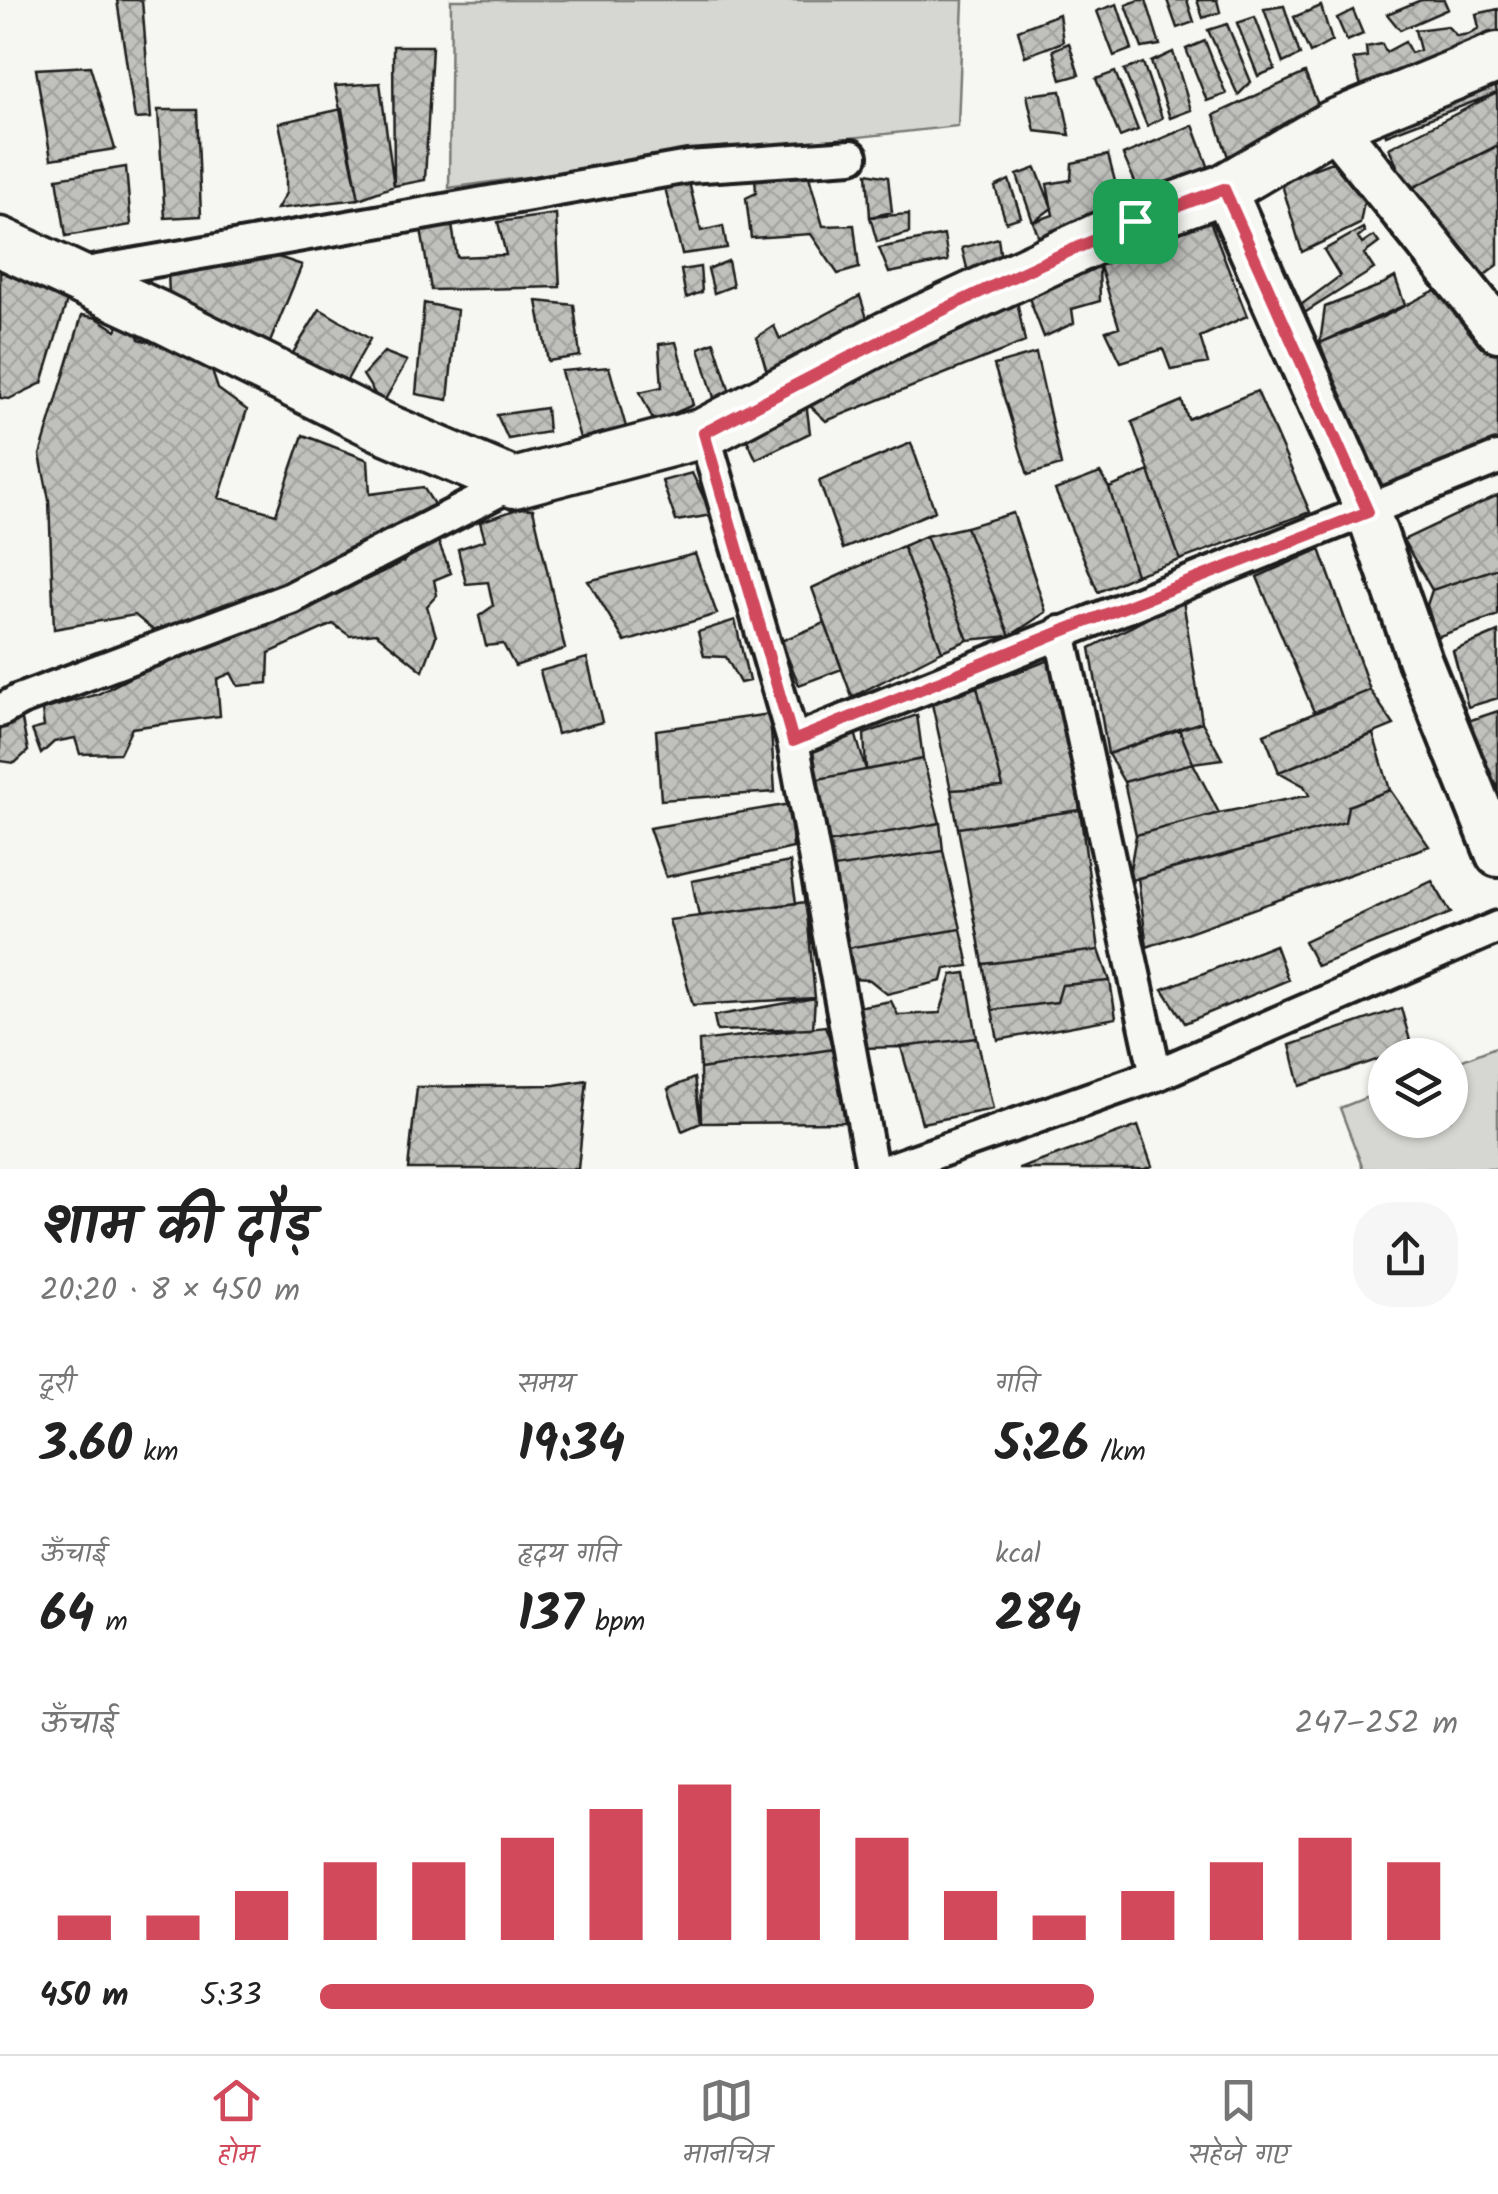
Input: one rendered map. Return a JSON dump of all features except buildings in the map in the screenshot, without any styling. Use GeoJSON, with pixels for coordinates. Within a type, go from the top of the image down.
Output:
{"type":"FeatureCollection","features":[{"type":"Feature","properties":{"kind":"main road"},"geometry":{"type":"LineString","coordinates":[[0,242],[382,428],[514,483],[704,433],[887,336],[1135,221],[1224,189],[1334,124],[1498,57]]}},
{"type":"Feature","properties":{"kind":"main road"},"geometry":{"type":"LineString","coordinates":[[1334,124],[1498,330]]}},
{"type":"Feature","properties":{"kind":"main road"},"geometry":{"type":"LineString","coordinates":[[1224,189],[1368,512],[1420,661],[1494,837]]}},
{"type":"Feature","properties":{"kind":"street"},"geometry":{"type":"LineString","coordinates":[[69,276],[688,168],[852,156]]}},
{"type":"Feature","properties":{"kind":"street"},"geometry":{"type":"LineString","coordinates":[[704,433],[793,741],[872,1169]]}},
{"type":"Feature","properties":{"kind":"street"},"geometry":{"type":"LineString","coordinates":[[793,741],[1498,458]]}},
{"type":"Feature","properties":{"kind":"street"},"geometry":{"type":"LineString","coordinates":[[0,710],[291,598],[514,483]]}},
{"type":"Feature","properties":{"kind":"street"},"geometry":{"type":"LineString","coordinates":[[1060,632],[1156,1074]]}},
{"type":"Feature","properties":{"kind":"street"},"geometry":{"type":"LineString","coordinates":[[890,1169],[1156,1074],[1498,928]]}},
{"type":"Feature","properties":{"kind":"shaded area"},"geometry":{"type":"Polygon","coordinates":[[[451,0],[963,0],[958,126],[617,164],[449,188],[451,0]]]}},
{"type":"Feature","properties":{"kind":"shaded area"},"geometry":{"type":"Polygon","coordinates":[[[1498,1046],[1498,1169],[1363,1169],[1340,1108],[1368,1097],[1368,1138],[1468,1138],[1468,1058],[1498,1046]]]}},
{"type":"Feature","properties":{"kind":"route"},"geometry":{"type":"LineString","coordinates":[[1224,189],[1368,512],[793,741],[704,433],[887,336],[1135,221],[1224,189]]}}]}
